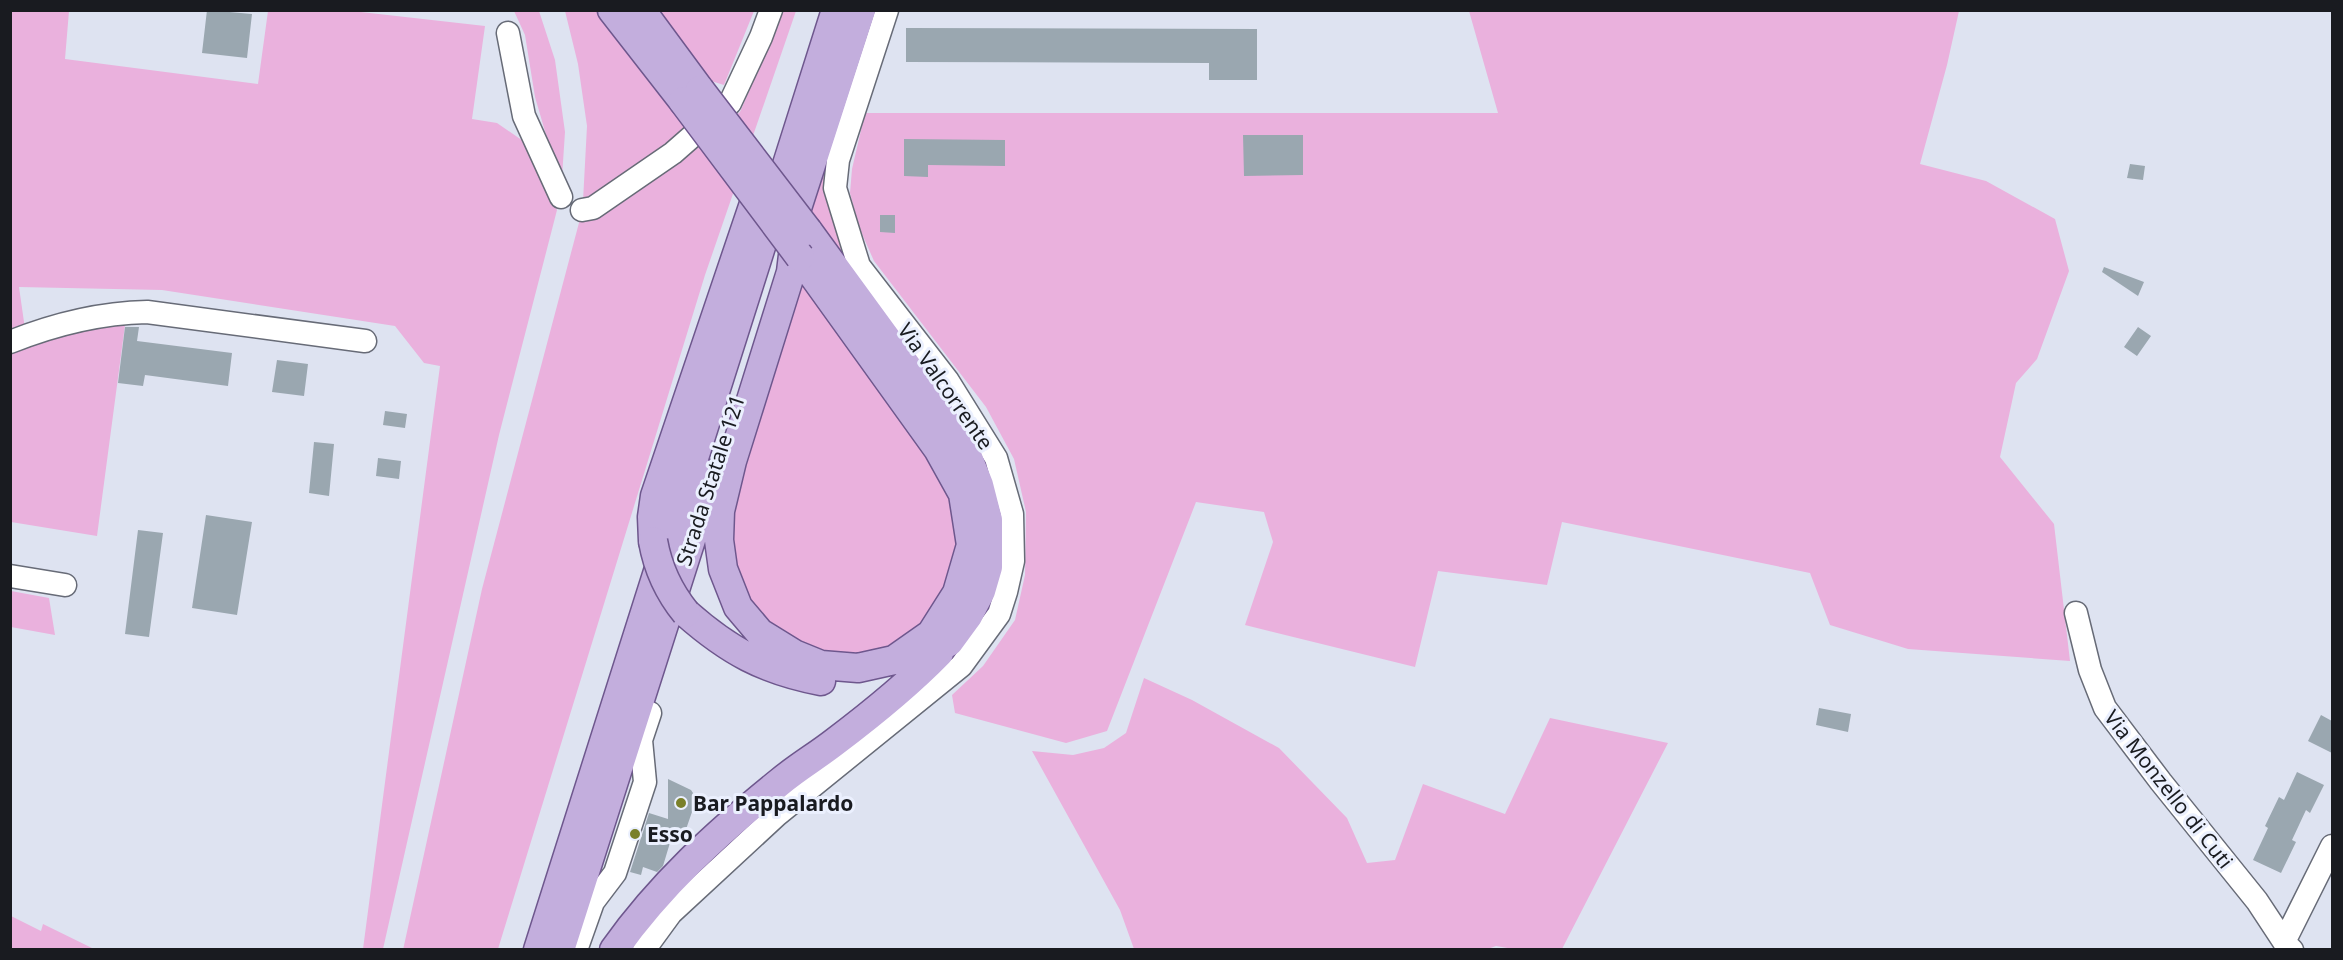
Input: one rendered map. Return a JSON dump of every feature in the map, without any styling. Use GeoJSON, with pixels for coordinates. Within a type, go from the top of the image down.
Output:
{"type":"FeatureCollection","features":[{"type":"Feature","properties":{"kind":"main road"},"geometry":{"type":"LineString","coordinates":[[612,10],[691,95],[804,244],[927,394],[967,456],[979,485],[988,520],[988,567],[981,591],[968,616],[950,642],[905,688],[782,780],[728,826],[664,886],[635,920],[614,950]]}},
{"type":"Feature","properties":{"kind":"main road"},"geometry":{"type":"LineString","coordinates":[[640,10],[691,95]]}},
{"type":"Feature","properties":{"kind":"main road"},"geometry":{"type":"LineString","coordinates":[[820,10],[655,496],[652,517],[657,561],[673,597],[686,613],[714,638],[746,656],[798,676],[831,683],[881,678],[899,671],[950,642]]}},
{"type":"Feature","properties":{"kind":"main road","name":"Strada Statale 121"},"geometry":{"type":"LineString","coordinates":[[538,950],[836,10]]}},
{"type":"Feature","properties":{"kind":"main road","name":"Strada Statale 121"},"geometry":{"type":"LineString","coordinates":[[560,950],[861,10]]}},
{"type":"Feature","properties":{"kind":"main road"},"geometry":{"type":"LineString","coordinates":[[800,200],[791,272],[732,461],[720,511],[719,540],[723,569],[738,607],[760,633],[794,654],[821,665],[858,668],[894,660],[931,634],[957,593],[971,546],[963,494],[938,448],[804,244]]}},
{"type":"Feature","properties":{"kind":"street"},"geometry":{"type":"LineString","coordinates":[[582,210],[593,208],[673,153],[730,103],[771,10]]}},
{"type":"Feature","properties":{"kind":"street","name":"Via Valcorrente"},"geometry":{"type":"LineString","coordinates":[[644,950],[671,913],[777,815],[961,666],[999,614],[1006,592],[1013,561],[1012,514],[996,458],[948,381],[859,266],[835,188],[838,160],[887,10]]}},
{"type":"Feature","properties":{"kind":"street"},"geometry":{"type":"LineString","coordinates":[[508,33],[524,116],[561,197]]}},
{"type":"Feature","properties":{"kind":"street"},"geometry":{"type":"LineString","coordinates":[[10,342],[85,318],[113,313],[147,312],[365,341]]}},
{"type":"Feature","properties":{"kind":"street"},"geometry":{"type":"LineString","coordinates":[[576,950],[593,902],[615,873],[645,782],[641,740],[684,598],[682,569]]}},
{"type":"Feature","properties":{"kind":"street"},"geometry":{"type":"LineString","coordinates":[[10,576],[65,585]]}},
{"type":"Feature","properties":{"kind":"street","name":"Via Monzello di Cuti"},"geometry":{"type":"LineString","coordinates":[[2076,613],[2090,670],[2105,708],[2257,901],[2288,946]]}},
{"type":"Feature","properties":{"kind":"street"},"geometry":{"type":"LineString","coordinates":[[2288,946],[2332,846]]}},
{"type":"Feature","properties":{"kind":"shaded area"},"geometry":{"type":"Polygon","coordinates":[[[11,11],[69,11],[65,59],[258,84],[268,11],[352,11],[485,26],[472,119],[497,123],[526,143],[545,189],[557,210],[499,435],[383,949],[363,949],[440,366],[424,363],[395,326],[162,290],[19,287],[25,329],[11,334],[11,11]]]}},
{"type":"Feature","properties":{"kind":"shaded area"},"geometry":{"type":"Polygon","coordinates":[[[514,11],[539,11],[555,60],[565,132],[562,177],[556,169],[535,97],[525,35],[514,11]]]}},
{"type":"Feature","properties":{"kind":"shaded area"},"geometry":{"type":"Polygon","coordinates":[[[565,11],[603,11],[690,126],[602,191],[583,201],[587,126],[578,64],[565,11]]]}},
{"type":"Feature","properties":{"kind":"shaded area"},"geometry":{"type":"Polygon","coordinates":[[[656,11],[754,11],[724,85],[711,81],[656,11]]]}},
{"type":"Feature","properties":{"kind":"shaded area"},"geometry":{"type":"Polygon","coordinates":[[[783,11],[796,11],[705,275],[498,949],[403,950],[482,589],[580,219],[702,141],[740,112],[783,11]]]}},
{"type":"Feature","properties":{"kind":"shaded area"},"geometry":{"type":"Polygon","coordinates":[[[1469,11],[1959,11],[1920,164],[1986,181],[2055,219],[2069,271],[2037,359],[2016,383],[2000,457],[2054,524],[2070,661],[1908,649],[1830,625],[1810,573],[1562,522],[1547,585],[1438,571],[1415,667],[1245,625],[1273,542],[1264,512],[1196,502],[1107,731],[1066,743],[955,713],[952,695],[983,666],[1015,620],[1025,575],[1026,512],[1014,459],[986,407],[874,261],[859,227],[850,193],[852,169],[865,113],[1498,113],[1469,11]]]}},
{"type":"Feature","properties":{"kind":"shaded area"},"geometry":{"type":"Polygon","coordinates":[[[823,173],[844,260],[814,219],[811,206],[823,173]]]}},
{"type":"Feature","properties":{"kind":"shaded area"},"geometry":{"type":"Polygon","coordinates":[[[797,273],[931,455],[951,496],[956,534],[955,563],[930,621],[886,653],[829,658],[761,621],[732,566],[731,505],[797,273]]]}},
{"type":"Feature","properties":{"kind":"shaded area"},"geometry":{"type":"Polygon","coordinates":[[[119,322],[125,325],[97,536],[11,522],[11,350],[29,343],[119,322]]]}},
{"type":"Feature","properties":{"kind":"shaded area"},"geometry":{"type":"Polygon","coordinates":[[[11,591],[49,598],[55,635],[11,627],[11,591]]]}},
{"type":"Feature","properties":{"kind":"shaded area"},"geometry":{"type":"Polygon","coordinates":[[[1144,678],[1192,700],[1279,748],[1347,818],[1367,863],[1395,860],[1423,784],[1505,814],[1550,718],[1668,743],[1562,949],[1519,950],[1496,946],[1485,950],[1134,949],[1120,910],[1032,751],[1073,755],[1104,748],[1126,733],[1144,678]]]}},
{"type":"Feature","properties":{"kind":"shaded area"},"geometry":{"type":"Polygon","coordinates":[[[11,916],[41,931],[43,924],[94,949],[11,949],[11,916]]]}},
{"type":"Feature","properties":{"kind":"building"},"geometry":{"type":"Polygon","coordinates":[[[207,10],[252,14],[247,58],[202,53],[207,10]]]}},
{"type":"Feature","properties":{"kind":"building"},"geometry":{"type":"Polygon","coordinates":[[[906,28],[1257,29],[1257,80],[1209,80],[1209,63],[906,62],[906,28]]]}},
{"type":"Feature","properties":{"kind":"building"},"geometry":{"type":"Polygon","coordinates":[[[1243,135],[1303,135],[1303,175],[1244,176],[1243,135]]]}},
{"type":"Feature","properties":{"kind":"building"},"geometry":{"type":"Polygon","coordinates":[[[904,139],[1005,140],[1005,166],[928,165],[928,177],[904,176],[904,139]]]}},
{"type":"Feature","properties":{"kind":"building"},"geometry":{"type":"Polygon","coordinates":[[[2130,164],[2145,166],[2143,180],[2127,178],[2130,164]]]}},
{"type":"Feature","properties":{"kind":"building"},"geometry":{"type":"Polygon","coordinates":[[[880,215],[895,215],[895,233],[880,232],[880,215]]]}},
{"type":"Feature","properties":{"kind":"building"},"geometry":{"type":"Polygon","coordinates":[[[2104,267],[2144,282],[2138,296],[2102,272],[2104,267]]]}},
{"type":"Feature","properties":{"kind":"building"},"geometry":{"type":"Polygon","coordinates":[[[125,327],[139,327],[137,341],[232,353],[228,386],[145,375],[143,386],[118,383],[125,327]]]}},
{"type":"Feature","properties":{"kind":"building"},"geometry":{"type":"Polygon","coordinates":[[[2138,327],[2151,336],[2137,356],[2124,347],[2138,327]]]}},
{"type":"Feature","properties":{"kind":"building"},"geometry":{"type":"Polygon","coordinates":[[[277,360],[308,364],[304,396],[272,392],[277,360]]]}},
{"type":"Feature","properties":{"kind":"building"},"geometry":{"type":"Polygon","coordinates":[[[385,411],[407,414],[405,428],[383,425],[385,411]]]}},
{"type":"Feature","properties":{"kind":"building"},"geometry":{"type":"Polygon","coordinates":[[[314,442],[334,444],[329,496],[309,493],[314,442]]]}},
{"type":"Feature","properties":{"kind":"building"},"geometry":{"type":"Polygon","coordinates":[[[378,458],[401,461],[399,479],[376,476],[378,458]]]}},
{"type":"Feature","properties":{"kind":"building"},"geometry":{"type":"Polygon","coordinates":[[[206,515],[252,522],[237,615],[192,608],[206,515]]]}},
{"type":"Feature","properties":{"kind":"building"},"geometry":{"type":"Polygon","coordinates":[[[138,530],[163,533],[149,637],[125,634],[138,530]]]}},
{"type":"Feature","properties":{"kind":"building"},"geometry":{"type":"Polygon","coordinates":[[[1819,708],[1851,714],[1848,732],[1816,725],[1819,708]]]}},
{"type":"Feature","properties":{"kind":"building"},"geometry":{"type":"Polygon","coordinates":[[[2321,715],[2332,721],[2332,753],[2308,741],[2321,715]]]}},
{"type":"Feature","properties":{"kind":"building"},"geometry":{"type":"Polygon","coordinates":[[[2297,772],[2324,785],[2310,813],[2306,810],[2292,840],[2296,842],[2281,873],[2253,860],[2268,828],[2265,826],[2279,797],[2284,800],[2297,772]]]}},
{"type":"Feature","properties":{"kind":"building"},"geometry":{"type":"Polygon","coordinates":[[[668,779],[691,790],[695,796],[683,838],[672,836],[663,866],[657,872],[643,867],[641,875],[630,872],[649,813],[668,819],[668,779]]]}},
{"type":"Feature","properties":{"kind":"place","name":"Bar Pappalardo"},"geometry":{"type":"Point","coordinates":[681,803]}},
{"type":"Feature","properties":{"kind":"place","name":"Esso"},"geometry":{"type":"Point","coordinates":[635,834]}}]}
